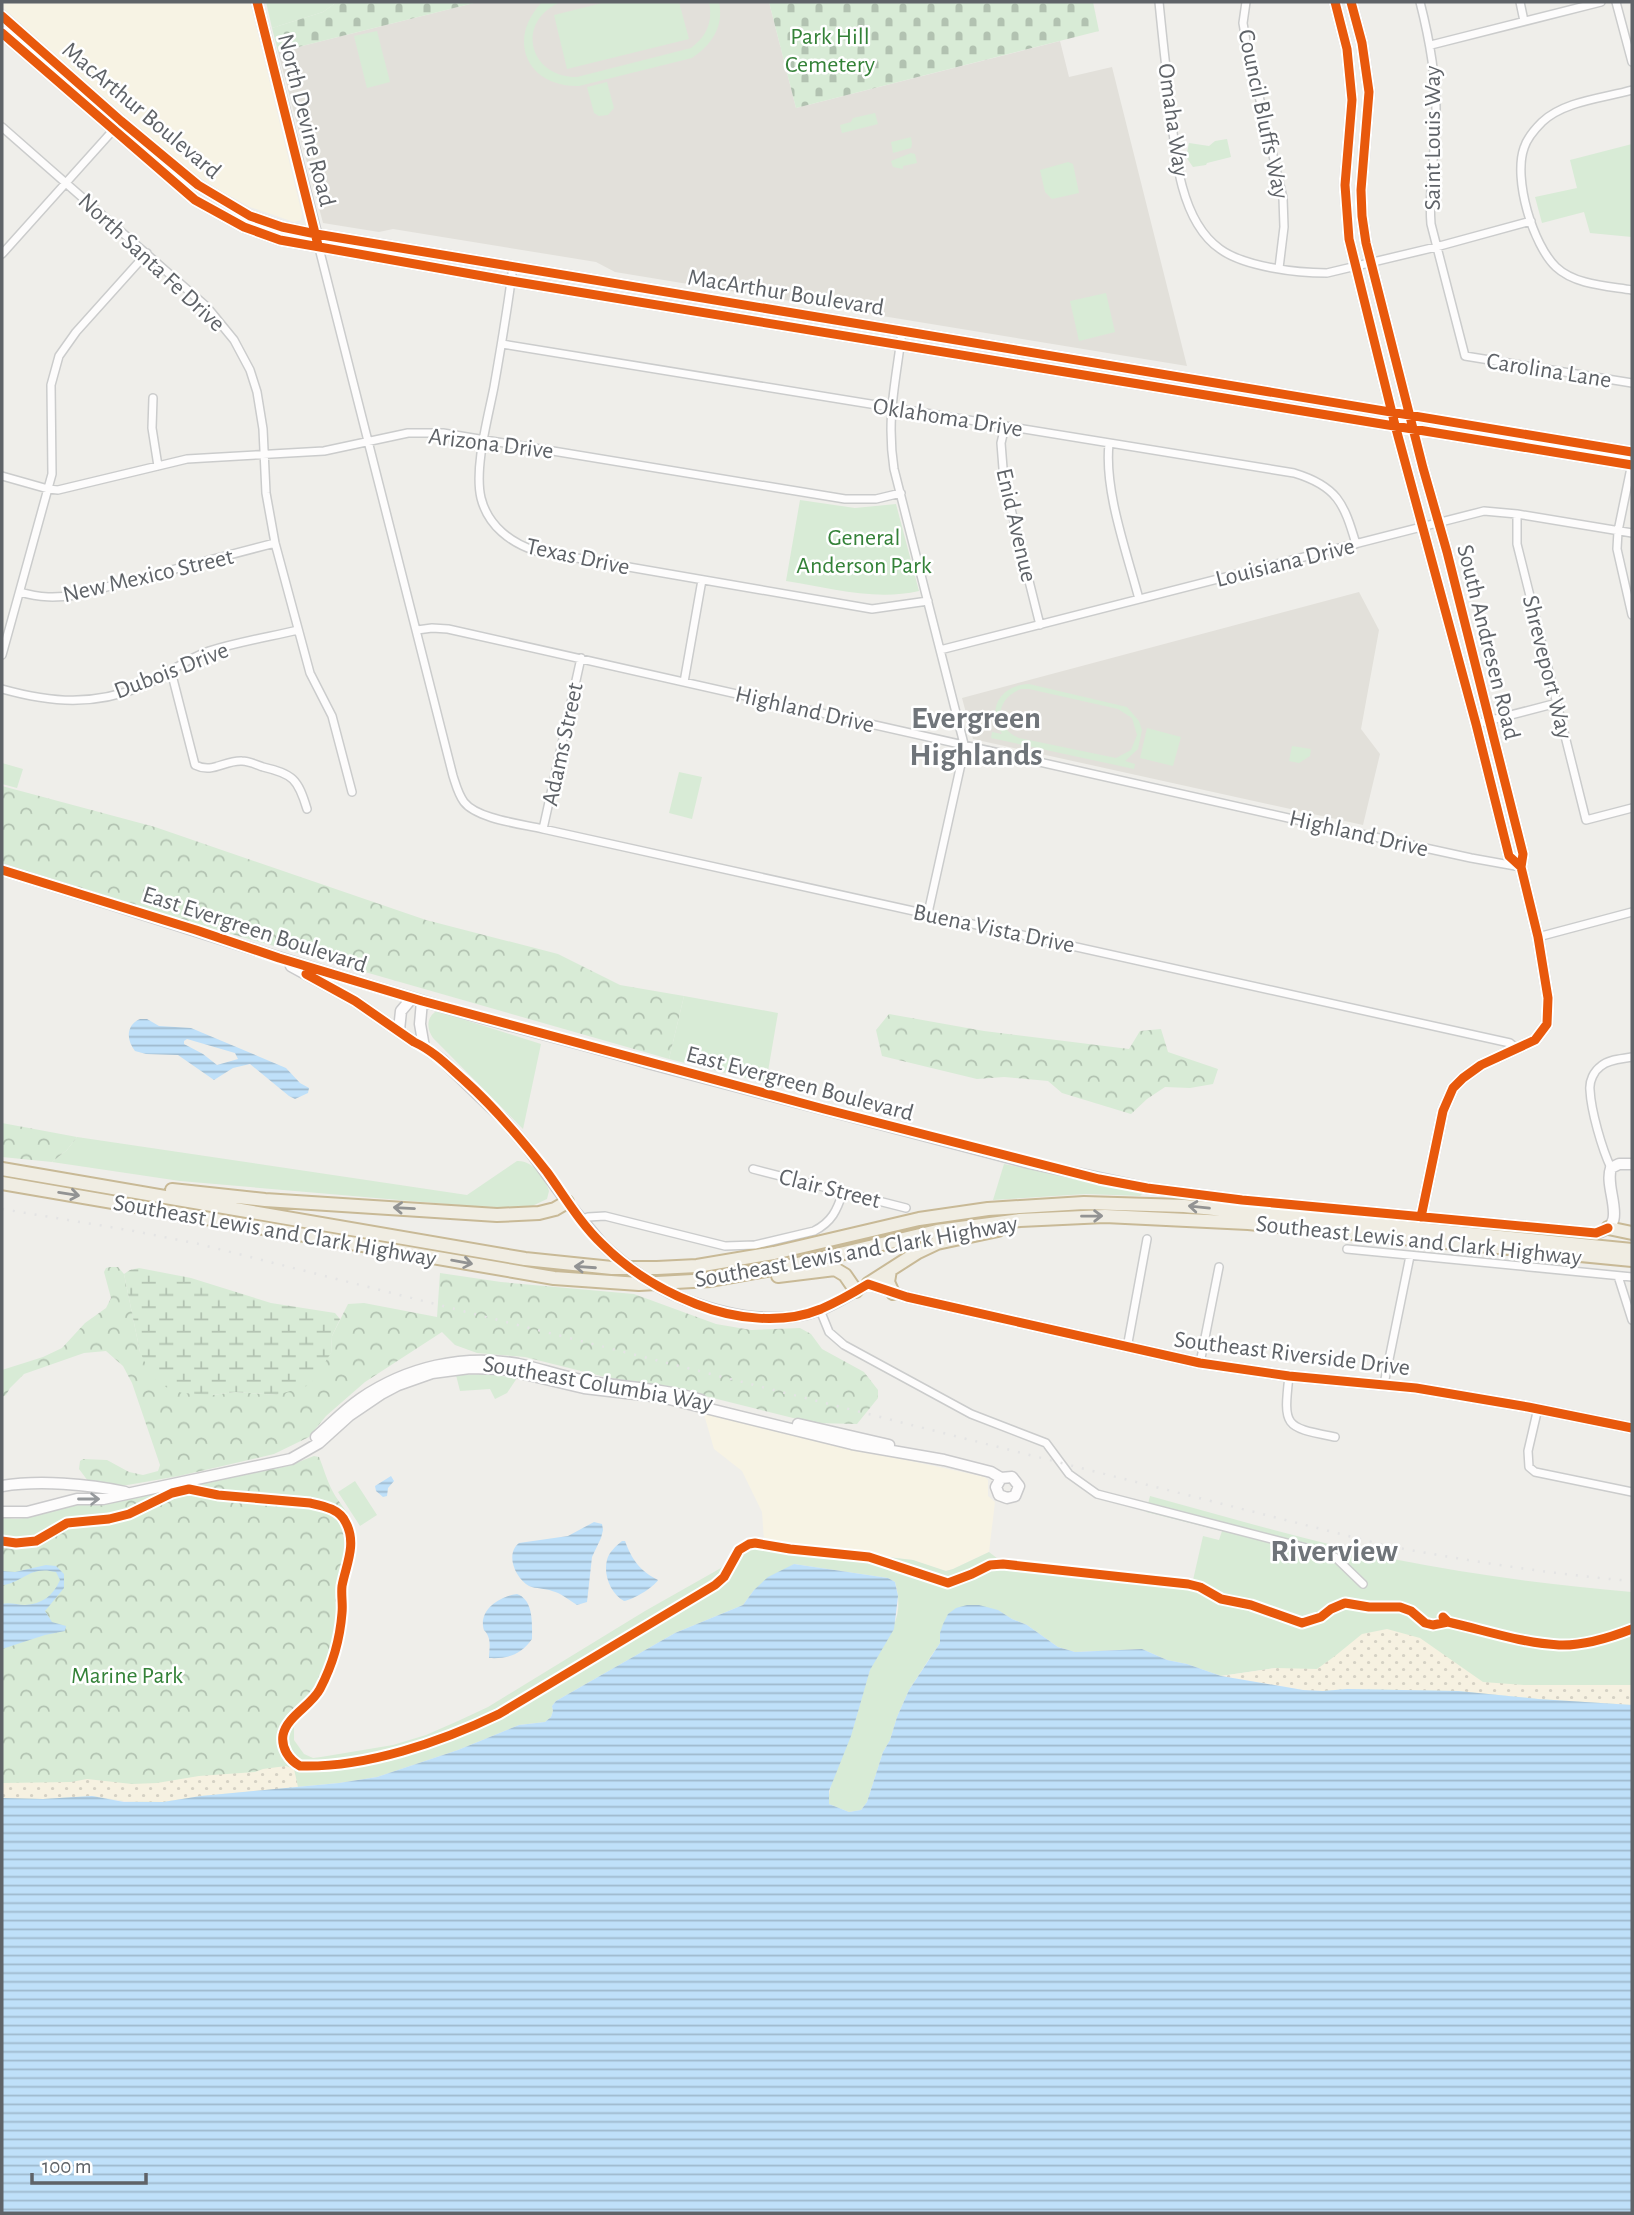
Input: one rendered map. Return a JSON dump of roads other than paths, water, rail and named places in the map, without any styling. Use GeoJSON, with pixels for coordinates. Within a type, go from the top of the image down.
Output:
{"type":"FeatureCollection","features":[{"type":"Feature","properties":{"kind":"highway","name":"Southeast Lewis and Clark Highway"},"geometry":{"type":"LineString","coordinates":[[2,1169],[525,1259],[612,1268],[657,1268],[738,1260],[919,1219],[988,1209],[1084,1203],[1184,1206],[1632,1250]]}},
{"type":"Feature","properties":{"kind":"highway"},"geometry":{"type":"LineString","coordinates":[[78,1182],[265,1200],[497,1215],[540,1213],[567,1202]]}},
{"type":"Feature","properties":{"kind":"highway","name":"Southeast Lewis and Clark Highway"},"geometry":{"type":"LineString","coordinates":[[2,1183],[554,1278],[639,1284],[711,1280],[789,1266],[937,1231],[1064,1217],[1148,1217],[1248,1223],[1632,1260]]}},
{"type":"Feature","properties":{"kind":"highway"},"geometry":{"type":"LineString","coordinates":[[868,1284],[937,1243],[1064,1217]]}},
{"type":"Feature","properties":{"kind":"highway"},"geometry":{"type":"LineString","coordinates":[[1608,1228],[1632,1233]]}},
{"type":"Feature","properties":{"kind":"highway"},"geometry":{"type":"LineString","coordinates":[[711,1280],[767,1278],[835,1269],[845,1275],[856,1291]]}},
{"type":"Feature","properties":{"kind":"highway"},"geometry":{"type":"LineString","coordinates":[[890,1270],[888,1282],[893,1293]]}},
{"type":"Feature","properties":{"kind":"street","name":"North Devine Road"},"geometry":{"type":"LineString","coordinates":[[257,2],[453,776],[459,793],[469,807]]}},
{"type":"Feature","properties":{"kind":"street","name":"Omaha Way"},"geometry":{"type":"LineString","coordinates":[[1159,2],[1179,173],[1190,207],[1205,235],[1218,248],[1237,260],[1309,273],[1328,273],[1531,221]]}},
{"type":"Feature","properties":{"kind":"street","name":"Council Bluffs Way"},"geometry":{"type":"LineString","coordinates":[[1246,2],[1243,23],[1246,41],[1283,198],[1284,226],[1279,268]]}},
{"type":"Feature","properties":{"kind":"street","name":"South Andresen Road"},"geometry":{"type":"LineString","coordinates":[[1335,2],[1350,72],[1352,121],[1345,199],[1355,267],[1509,856],[1521,867]]}},
{"type":"Feature","properties":{"kind":"street","name":"South Andresen Road"},"geometry":{"type":"LineString","coordinates":[[1351,2],[1362,43],[1369,92],[1362,216],[1370,263],[1524,854],[1521,867],[1538,937],[1548,998],[1547,1024],[1535,1040],[1481,1065],[1463,1077],[1453,1088],[1443,1111],[1421,1217]]}},
{"type":"Feature","properties":{"kind":"street","name":"Saint Louis Way"},"geometry":{"type":"LineString","coordinates":[[1420,2],[1431,45],[1436,85],[1436,122],[1429,201],[1436,247],[1465,356]]}},
{"type":"Feature","properties":{"kind":"street"},"geometry":{"type":"LineString","coordinates":[[1520,2],[1524,21]]}},
{"type":"Feature","properties":{"kind":"street"},"geometry":{"type":"LineString","coordinates":[[1431,45],[1601,2]]}},
{"type":"Feature","properties":{"kind":"street"},"geometry":{"type":"LineString","coordinates":[[1616,2],[1632,62]]}},
{"type":"Feature","properties":{"kind":"street","name":"MacArthur Boulevard"},"geometry":{"type":"LineString","coordinates":[[2,16],[198,185],[247,214],[282,227],[1632,452]]}},
{"type":"Feature","properties":{"kind":"street","name":"MacArthur Boulevard"},"geometry":{"type":"LineString","coordinates":[[2,33],[112,131],[195,200],[244,227],[280,240],[511,281],[1632,464]]}},
{"type":"Feature","properties":{"kind":"street"},"geometry":{"type":"LineString","coordinates":[[1632,90],[1577,105],[1544,120],[1524,146],[1521,162],[1521,184],[1531,221],[1538,240],[1557,268],[1584,281],[1632,290]]}},
{"type":"Feature","properties":{"kind":"street"},"geometry":{"type":"LineString","coordinates":[[2,254],[121,121]]}},
{"type":"Feature","properties":{"kind":"street","name":"North Santa Fe Drive"},"geometry":{"type":"LineString","coordinates":[[2,127],[207,307],[234,340],[250,370],[262,421],[268,511],[275,543],[310,673],[332,716],[352,792]]}},
{"type":"Feature","properties":{"kind":"street"},"geometry":{"type":"LineString","coordinates":[[2,655],[48,489],[53,458],[51,385],[59,356],[76,332],[147,253]]}},
{"type":"Feature","properties":{"kind":"street","name":"Texas Drive"},"geometry":{"type":"LineString","coordinates":[[513,266],[479,479],[482,500],[503,534],[519,545],[536,551],[873,609],[928,601]]}},
{"type":"Feature","properties":{"kind":"street"},"geometry":{"type":"LineString","coordinates":[[902,331],[890,408],[890,442],[964,744],[928,913]]}},
{"type":"Feature","properties":{"kind":"street","name":"Oklahoma Drive"},"geometry":{"type":"LineString","coordinates":[[502,344],[1294,473],[1326,486],[1338,498],[1345,509],[1356,544]]}},
{"type":"Feature","properties":{"kind":"street","name":"Carolina Lane"},"geometry":{"type":"LineString","coordinates":[[1465,356],[1632,383]]}},
{"type":"Feature","properties":{"kind":"street"},"geometry":{"type":"LineString","coordinates":[[153,398],[152,428],[158,466]]}},
{"type":"Feature","properties":{"kind":"street","name":"Enid Avenue"},"geometry":{"type":"LineString","coordinates":[[1005,426],[1001,443],[1004,481],[1040,625]]}},
{"type":"Feature","properties":{"kind":"street","name":"Arizona Drive"},"geometry":{"type":"LineString","coordinates":[[2,476],[48,489],[69,489],[200,457],[324,452],[408,433],[443,433],[845,499],[876,499],[901,494]]}},
{"type":"Feature","properties":{"kind":"street"},"geometry":{"type":"LineString","coordinates":[[1110,444],[1108,473],[1139,599]]}},
{"type":"Feature","properties":{"kind":"street"},"geometry":{"type":"LineString","coordinates":[[1632,464],[1617,548],[1632,615]]}},
{"type":"Feature","properties":{"kind":"street","name":"Louisiana Drive"},"geometry":{"type":"LineString","coordinates":[[940,650],[1484,511],[1632,533]]}},
{"type":"Feature","properties":{"kind":"street","name":"Shreveport Way"},"geometry":{"type":"LineString","coordinates":[[1517,514],[1517,544],[1586,820],[1632,808]]}},
{"type":"Feature","properties":{"kind":"street","name":"New Mexico Street"},"geometry":{"type":"LineString","coordinates":[[20,592],[56,598],[76,595],[275,543]]}},
{"type":"Feature","properties":{"kind":"street"},"geometry":{"type":"LineString","coordinates":[[684,682],[702,580]]}},
{"type":"Feature","properties":{"kind":"street","name":"Highland Drive"},"geometry":{"type":"LineString","coordinates":[[417,630],[448,629],[1521,867]]}},
{"type":"Feature","properties":{"kind":"street","name":"Dubois Drive"},"geometry":{"type":"LineString","coordinates":[[2,690],[62,702],[79,701],[142,686],[208,651],[298,630]]}},
{"type":"Feature","properties":{"kind":"street","name":"Adams Street"},"geometry":{"type":"LineString","coordinates":[[543,829],[581,658]]}},
{"type":"Feature","properties":{"kind":"street"},"geometry":{"type":"LineString","coordinates":[[171,671],[195,765],[204,770],[242,761],[290,775],[303,796],[307,809]]}},
{"type":"Feature","properties":{"kind":"street"},"geometry":{"type":"LineString","coordinates":[[1476,724],[1557,703]]}},
{"type":"Feature","properties":{"kind":"street","name":"Buena Vista Drive"},"geometry":{"type":"LineString","coordinates":[[469,807],[482,814],[543,829],[1510,1043],[1517,1049]]}},
{"type":"Feature","properties":{"kind":"street","name":"East Evergreen Boulevard"},"geometry":{"type":"LineString","coordinates":[[2,870],[417,1000],[1099,1179],[1183,1193],[1421,1217],[1596,1233],[1608,1228]]}},
{"type":"Feature","properties":{"kind":"street"},"geometry":{"type":"LineString","coordinates":[[1538,937],[1632,912]]}},
{"type":"Feature","properties":{"kind":"street"},"geometry":{"type":"LineString","coordinates":[[279,958],[355,1001],[414,1042],[425,1046],[503,1119],[602,1244],[638,1275],[670,1294],[727,1314],[762,1318],[793,1316],[820,1310],[868,1284]]}},
{"type":"Feature","properties":{"kind":"street"},"geometry":{"type":"LineString","coordinates":[[399,1030],[401,1011],[417,1000],[425,1046]]}},
{"type":"Feature","properties":{"kind":"street"},"geometry":{"type":"LineString","coordinates":[[1608,1228],[1615,1215],[1609,1180],[1611,1168],[1602,1150],[1589,1088],[1593,1075],[1601,1066],[1614,1060],[1632,1057]]}},
{"type":"Feature","properties":{"kind":"street"},"geometry":{"type":"LineString","coordinates":[[1611,1168],[1619,1164],[1632,1164]]}},
{"type":"Feature","properties":{"kind":"street","name":"Clair Street"},"geometry":{"type":"LineString","coordinates":[[753,1169],[906,1208]]}},
{"type":"Feature","properties":{"kind":"street"},"geometry":{"type":"LineString","coordinates":[[582,1220],[605,1216],[725,1246],[740,1247],[822,1227],[831,1220],[843,1192]]}},
{"type":"Feature","properties":{"kind":"street"},"geometry":{"type":"LineString","coordinates":[[1127,1348],[1147,1239]]}},
{"type":"Feature","properties":{"kind":"street"},"geometry":{"type":"LineString","coordinates":[[1347,1249],[1632,1277]]}},
{"type":"Feature","properties":{"kind":"street"},"geometry":{"type":"LineString","coordinates":[[1384,1384],[1410,1256]]}},
{"type":"Feature","properties":{"kind":"street"},"geometry":{"type":"LineString","coordinates":[[1200,1363],[1219,1267]]}},
{"type":"Feature","properties":{"kind":"street"},"geometry":{"type":"LineString","coordinates":[[1618,1276],[1632,1320]]}},
{"type":"Feature","properties":{"kind":"street","name":"Southeast Riverside Drive"},"geometry":{"type":"LineString","coordinates":[[868,1284],[893,1293],[1200,1363],[1289,1376],[1384,1384],[1538,1408],[1632,1429]]}},
{"type":"Feature","properties":{"kind":"street"},"geometry":{"type":"LineString","coordinates":[[820,1310],[829,1332],[844,1345],[971,1414],[1045,1443],[1062,1467],[1097,1494],[1322,1552],[1335,1557],[1363,1584]]}},
{"type":"Feature","properties":{"kind":"street","name":"Southeast Columbia Way"},"geometry":{"type":"LineString","coordinates":[[2,1486],[77,1499],[103,1499],[291,1459],[302,1455],[350,1415],[398,1385],[432,1373],[470,1368],[503,1369],[584,1388],[661,1397],[852,1444],[889,1452],[898,1450],[984,1470],[1001,1478]]}},
{"type":"Feature","properties":{"kind":"street"},"geometry":{"type":"LineString","coordinates":[[1289,1376],[1285,1410],[1289,1422],[1299,1430],[1335,1437]]}},
{"type":"Feature","properties":{"kind":"street"},"geometry":{"type":"LineString","coordinates":[[1538,1408],[1528,1451],[1529,1467],[1535,1472],[1632,1492]]}},
{"type":"Feature","properties":{"kind":"street","name":"Southeast Columbia Way"},"geometry":{"type":"LineString","coordinates":[[2,1512],[20,1513],[46,1495],[108,1488],[129,1493]]}},
{"type":"Feature","properties":{"kind":"water"},"geometry":{"type":"Polygon","coordinates":[[[147,1019],[159,1026],[191,1028],[286,1068],[300,1083],[309,1088],[308,1093],[295,1099],[289,1096],[250,1064],[233,1068],[214,1080],[178,1055],[135,1051],[129,1033],[135,1022],[147,1019]],[[187,1039],[184,1041],[184,1044],[217,1065],[238,1059],[235,1053],[187,1039]]]}},
{"type":"Feature","properties":{"kind":"water"},"geometry":{"type":"Polygon","coordinates":[[[391,1476],[394,1481],[388,1488],[387,1496],[383,1497],[376,1491],[375,1486],[391,1476]]]}},
{"type":"Feature","properties":{"kind":"water"},"geometry":{"type":"Polygon","coordinates":[[[594,1522],[602,1524],[603,1530],[592,1557],[587,1602],[577,1605],[555,1592],[529,1586],[516,1572],[512,1559],[519,1543],[568,1536],[594,1522]]]}},
{"type":"Feature","properties":{"kind":"water"},"geometry":{"type":"Polygon","coordinates":[[[625,1541],[641,1569],[658,1580],[643,1593],[624,1601],[612,1589],[606,1572],[609,1554],[625,1541]]]}},
{"type":"Feature","properties":{"kind":"water"},"geometry":{"type":"Polygon","coordinates":[[[794,1564],[888,1578],[895,1582],[898,1596],[894,1629],[870,1670],[851,1736],[829,1791],[829,1804],[849,1812],[861,1810],[867,1802],[897,1717],[909,1690],[940,1643],[940,1633],[948,1614],[967,1605],[998,1610],[1027,1625],[1058,1647],[1075,1652],[1142,1649],[1167,1660],[1221,1676],[1303,1690],[1458,1691],[1632,1705],[1632,2213],[2,2213],[2,1798],[92,1796],[124,1802],[163,1802],[377,1777],[458,1750],[519,1725],[545,1722],[551,1717],[552,1706],[556,1701],[675,1633],[743,1605],[768,1577],[794,1564]]]}},
{"type":"Feature","properties":{"kind":"water"},"geometry":{"type":"Polygon","coordinates":[[[46,1565],[56,1566],[64,1574],[64,1588],[45,1611],[52,1622],[66,1626],[65,1631],[2,1649],[2,1604],[25,1605],[42,1601],[54,1591],[60,1580],[56,1572],[47,1570],[2,1585],[2,1571],[15,1572],[46,1565]]]}},
{"type":"Feature","properties":{"kind":"water"},"geometry":{"type":"Polygon","coordinates":[[[517,1594],[527,1601],[529,1607],[532,1639],[513,1655],[489,1658],[489,1641],[483,1626],[485,1613],[499,1600],[517,1594]]]}},
{"type":"Feature","properties":{"kind":"railway"},"geometry":{"type":"LineString","coordinates":[[2,1209],[199,1244],[1388,1546],[1510,1567],[1632,1581]]}},
{"type":"Feature","properties":{"kind":"district","name":"Evergreen Highlands"},"geometry":{"type":"Point","coordinates":[976,736]}},
{"type":"Feature","properties":{"kind":"district","name":"Riverview"},"geometry":{"type":"Point","coordinates":[1334,1550]}},
{"type":"Feature","properties":{"kind":"park label","name":"Park Hill Cemetery"},"geometry":{"type":"Point","coordinates":[830,50]}},
{"type":"Feature","properties":{"kind":"park label","name":"General Anderson Park"},"geometry":{"type":"Point","coordinates":[864,551]}},
{"type":"Feature","properties":{"kind":"park label","name":"Marine Park"},"geometry":{"type":"Point","coordinates":[127,1675]}}]}
